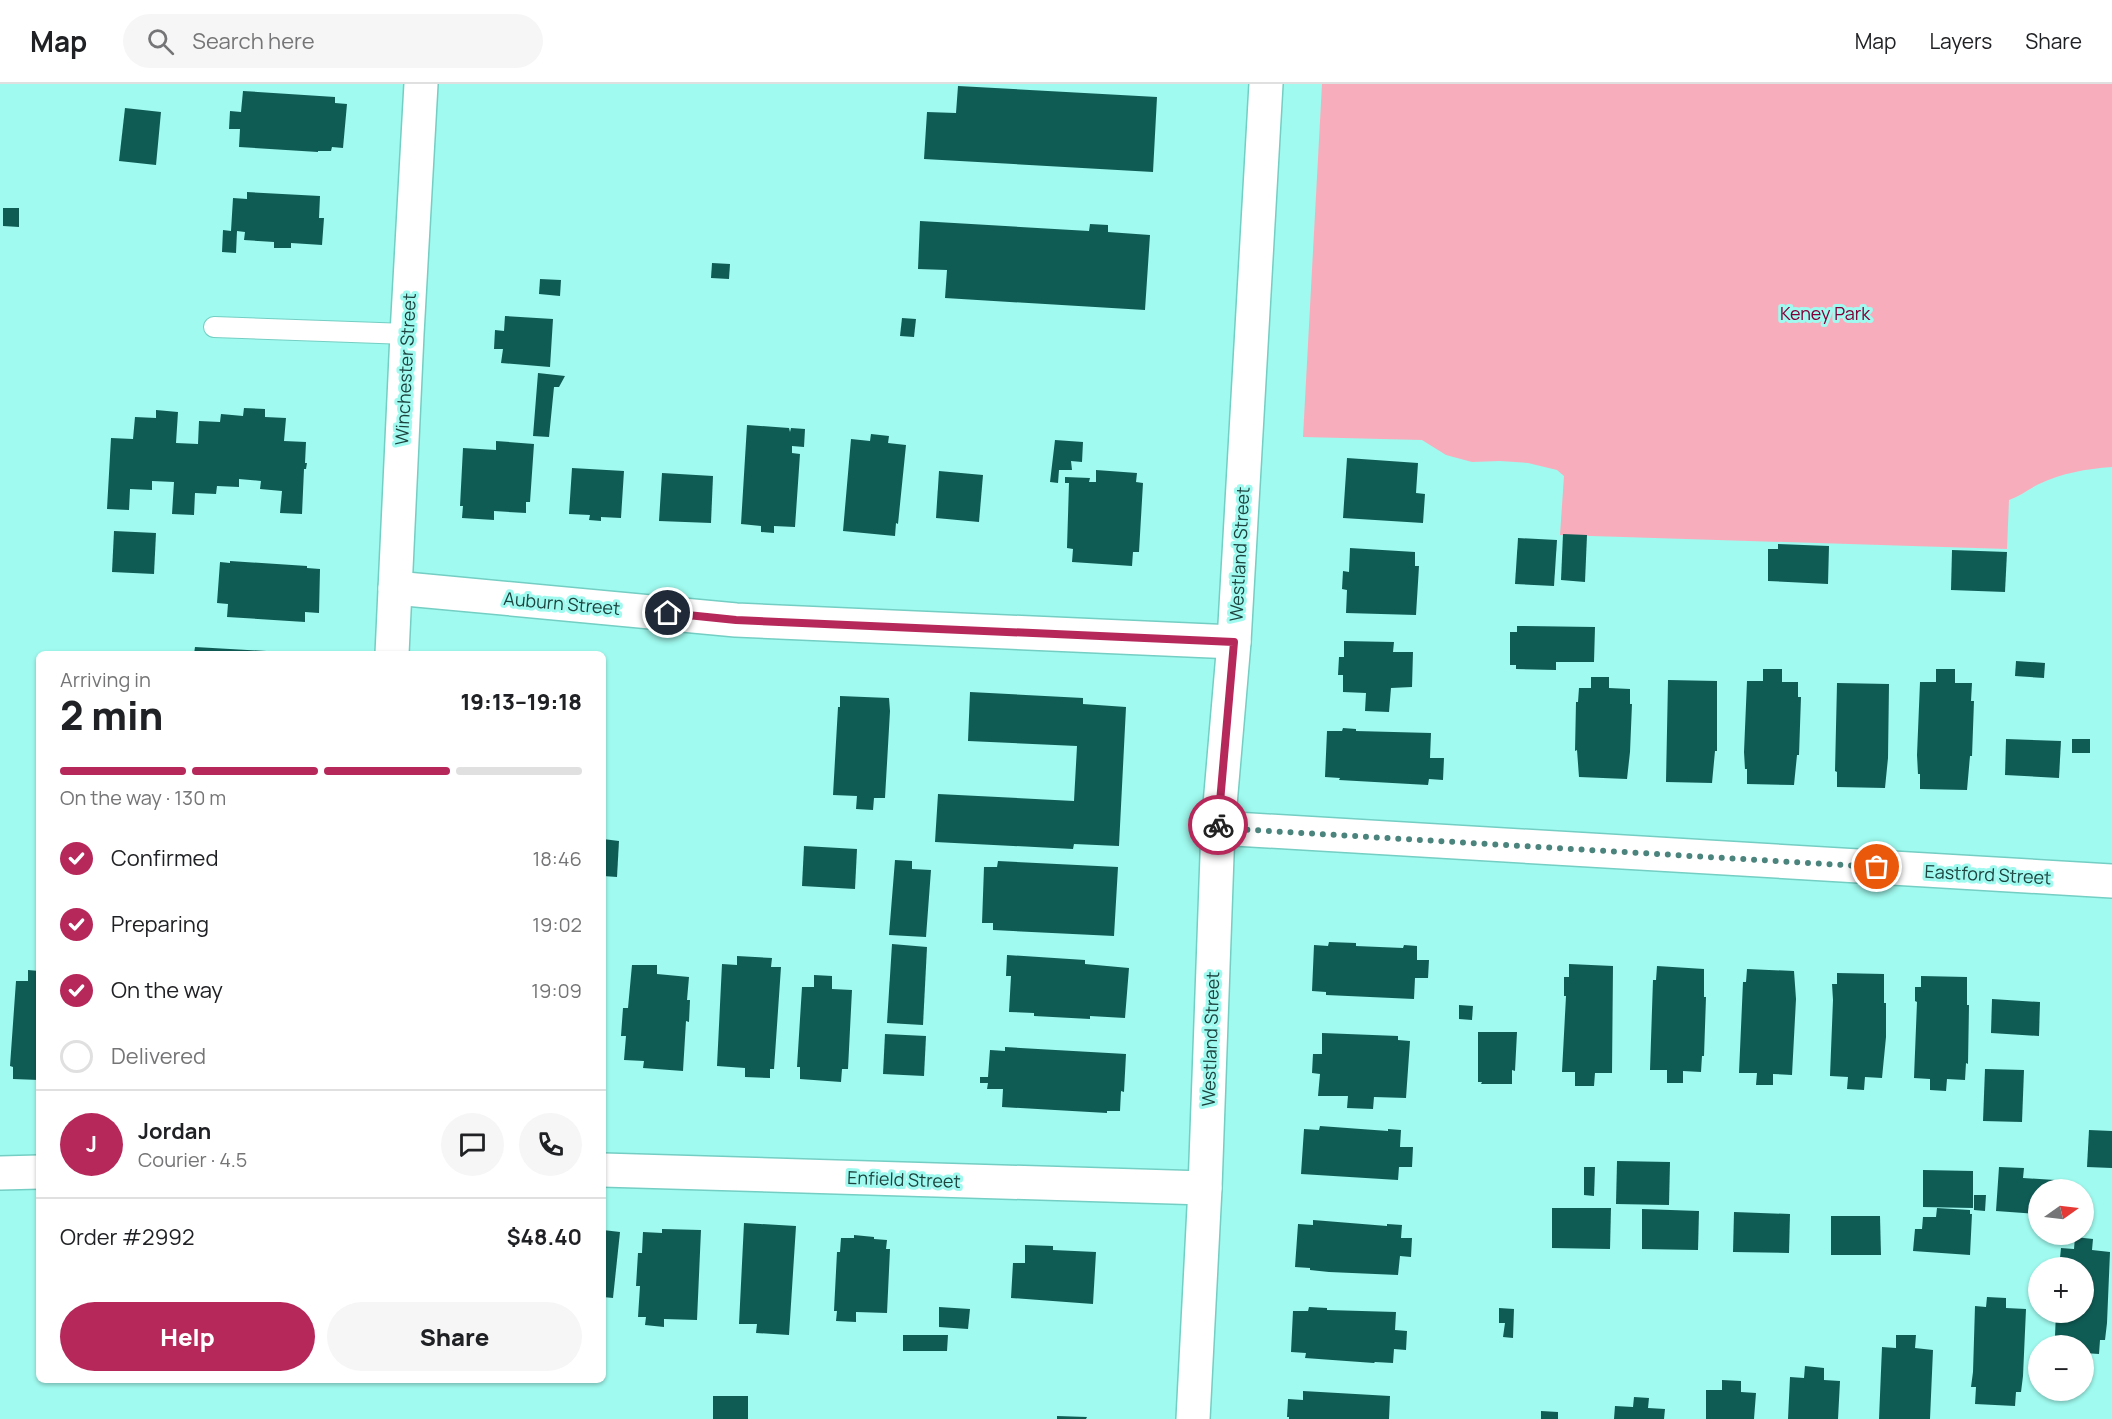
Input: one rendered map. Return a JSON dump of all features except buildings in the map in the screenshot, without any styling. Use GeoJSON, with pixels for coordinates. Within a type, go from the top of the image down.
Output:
{"type":"FeatureCollection","features":[{"type":"Feature","properties":{"kind":"street","name":"Winchester Street"},"geometry":{"type":"LineString","coordinates":[[392,651],[421,84]]}},
{"type":"Feature","properties":{"kind":"street","name":"Westland Street"},"geometry":{"type":"LineString","coordinates":[[1193,1419],[1205,1188],[1218,828],[1234,642],[1266,84]]}},
{"type":"Feature","properties":{"kind":"street","name":"Auburn Street"},"geometry":{"type":"LineString","coordinates":[[395,588],[736,620],[1234,642]]}},
{"type":"Feature","properties":{"kind":"street","name":"Eastford Street"},"geometry":{"type":"LineString","coordinates":[[1218,828],[2112,881]]}},
{"type":"Feature","properties":{"kind":"street","name":"Enfield Street"},"geometry":{"type":"LineString","coordinates":[[606,1170],[1205,1188]]}},
{"type":"Feature","properties":{"kind":"street"},"geometry":{"type":"LineString","coordinates":[[0,1173],[36,1172]]}},
{"type":"Feature","properties":{"kind":"lane"},"geometry":{"type":"LineString","coordinates":[[214,327],[407,334]]}},
{"type":"Feature","properties":{"kind":"green space","name":"Keney Park"},"geometry":{"type":"Polygon","coordinates":[[[1322,84],[2112,84],[2112,467],[2065,474],[2039,484],[2009,500],[2007,549],[1560,535],[1564,476],[1557,470],[1528,463],[1472,462],[1446,455],[1422,440],[1303,437],[1322,84]]]}},
{"type":"Feature","properties":{"kind":"way so far"},"geometry":{"type":"LineString","coordinates":[[1218,825],[1218,828],[1877,867]]}},
{"type":"Feature","properties":{"kind":"route"},"geometry":{"type":"LineString","coordinates":[[668,613],[736,620],[1234,642],[1218,825]]}}]}
